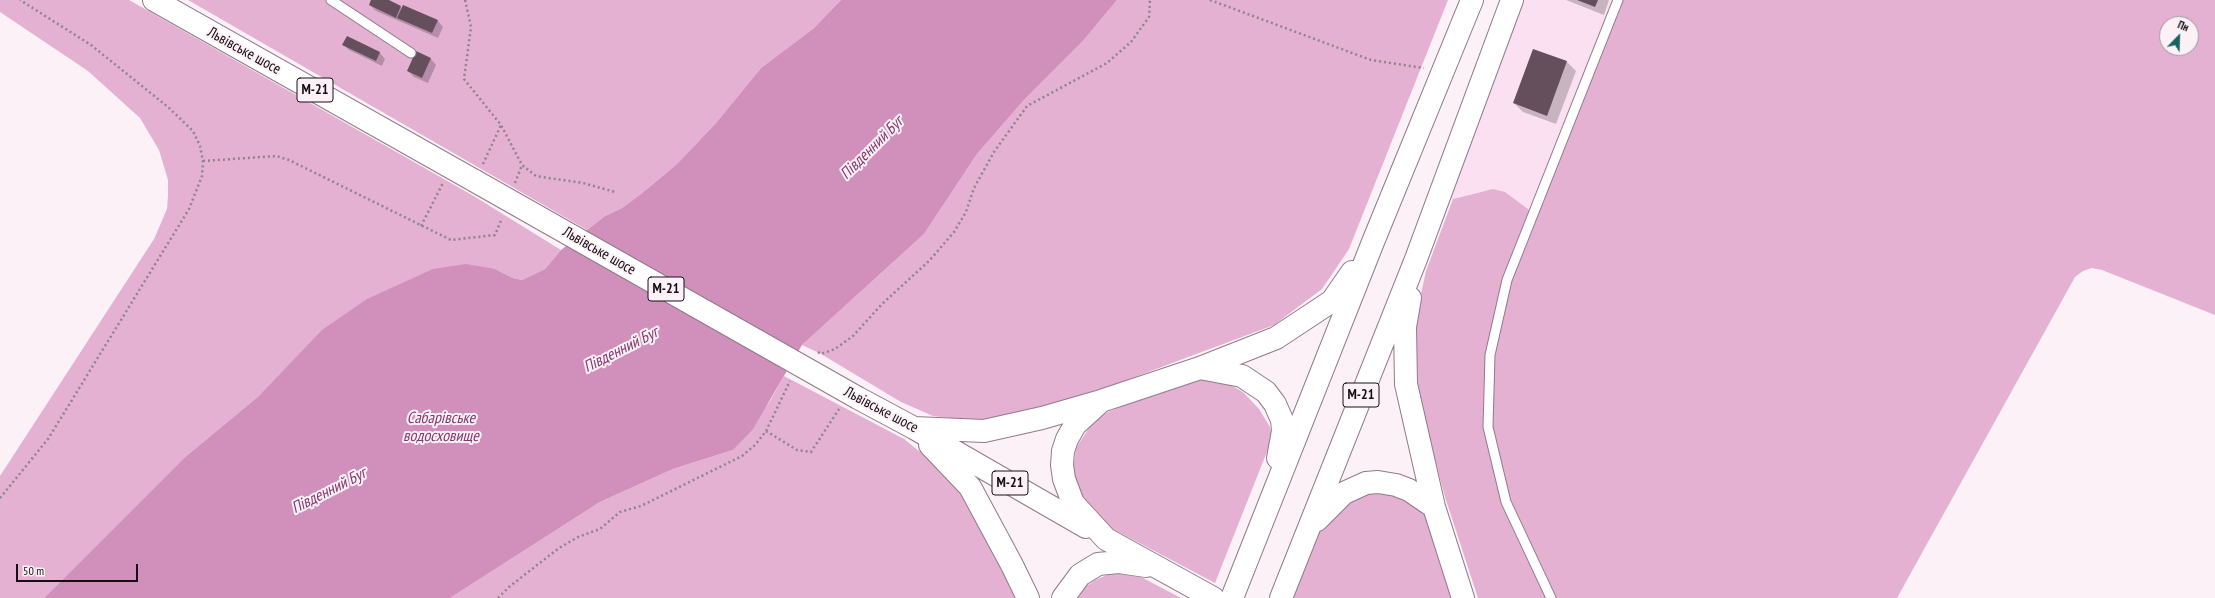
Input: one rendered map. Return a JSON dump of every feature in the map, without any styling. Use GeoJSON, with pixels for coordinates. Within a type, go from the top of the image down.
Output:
{"type":"FeatureCollection","features":[{"type":"Feature","properties":{"kind":"highway","name":"Львівське шосе"},"geometry":{"type":"LineString","coordinates":[[154,0],[475,181],[850,402],[914,428],[1106,539]]}},
{"type":"Feature","properties":{"kind":"highway","name":"М-21"},"geometry":{"type":"LineString","coordinates":[[914,428],[984,431],[1042,418],[1101,401],[1200,368],[1276,338],[1332,300],[1373,242],[1472,0]]}},
{"type":"Feature","properties":{"kind":"highway","name":"М-21"},"geometry":{"type":"LineString","coordinates":[[1281,598],[1416,259],[1512,0]]}},
{"type":"Feature","properties":{"kind":"highway"},"geometry":{"type":"LineString","coordinates":[[1232,598],[1373,242]]}},
{"type":"Feature","properties":{"kind":"highway"},"geometry":{"type":"LineString","coordinates":[[1416,259],[1405,327],[1406,384],[1434,507],[1463,598]]}},
{"type":"Feature","properties":{"kind":"highway"},"geometry":{"type":"LineString","coordinates":[[1200,368],[1242,376],[1266,392],[1276,404],[1282,420],[1283,431],[1269,504]]}},
{"type":"Feature","properties":{"kind":"highway"},"geometry":{"type":"LineString","coordinates":[[1101,401],[1075,425],[1067,439],[1063,451],[1062,465],[1064,479],[1073,503],[1106,539]]}},
{"type":"Feature","properties":{"kind":"highway"},"geometry":{"type":"LineString","coordinates":[[914,428],[970,487],[1028,598]]}},
{"type":"Feature","properties":{"kind":"highway"},"geometry":{"type":"LineString","coordinates":[[1307,532],[1336,499],[1353,488],[1366,483],[1378,482],[1396,485],[1409,490],[1434,507]]}},
{"type":"Feature","properties":{"kind":"highway","name":"М-21"},"geometry":{"type":"LineString","coordinates":[[1106,539],[1213,598]]}},
{"type":"Feature","properties":{"kind":"highway"},"geometry":{"type":"LineString","coordinates":[[1063,598],[1080,575],[1098,564],[1119,562],[1157,567]]}},
{"type":"Feature","properties":{"kind":"lane"},"geometry":{"type":"LineString","coordinates":[[331,0],[411,53]]}},
{"type":"Feature","properties":{"kind":"lane"},"geometry":{"type":"LineString","coordinates":[[1551,598],[1506,502],[1488,428],[1490,355],[1507,280],[1618,0]]}},
{"type":"Feature","properties":{"kind":"path"},"geometry":{"type":"LineString","coordinates":[[0,498],[48,439],[189,209],[202,176],[203,161],[200,146],[193,131],[180,117],[91,44],[20,0]]}},
{"type":"Feature","properties":{"kind":"path"},"geometry":{"type":"LineString","coordinates":[[465,0],[471,27],[464,79],[501,126],[522,165],[536,176],[583,183],[615,192]]}},
{"type":"Feature","properties":{"kind":"path"},"geometry":{"type":"LineString","coordinates":[[816,351],[821,354],[835,349],[853,336],[882,304],[929,261],[954,232],[966,212],[974,188],[994,152],[1027,106],[1112,59],[1131,42],[1149,17],[1150,0]]}},
{"type":"Feature","properties":{"kind":"path"},"geometry":{"type":"LineString","coordinates":[[1210,0],[1371,60],[1444,71]]}},
{"type":"Feature","properties":{"kind":"path"},"geometry":{"type":"LineString","coordinates":[[475,181],[501,126]]}},
{"type":"Feature","properties":{"kind":"path"},"geometry":{"type":"LineString","coordinates":[[203,161],[276,156],[290,160],[451,240],[495,235],[503,214]]}},
{"type":"Feature","properties":{"kind":"path"},"geometry":{"type":"LineString","coordinates":[[514,186],[522,165]]}},
{"type":"Feature","properties":{"kind":"path"},"geometry":{"type":"LineString","coordinates":[[422,226],[444,180]]}},
{"type":"Feature","properties":{"kind":"path"},"geometry":{"type":"LineString","coordinates":[[498,598],[509,587],[559,548],[578,537],[600,528],[620,512],[641,506],[742,456],[755,445],[766,431],[794,374]]}},
{"type":"Feature","properties":{"kind":"path"},"geometry":{"type":"LineString","coordinates":[[766,431],[797,450],[811,452],[850,402]]}},
{"type":"Feature","properties":{"kind":"shaded area"},"geometry":{"type":"Polygon","coordinates":[[[0,0],[129,0],[472,195],[561,250],[545,269],[522,280],[513,278],[495,269],[260,395],[184,458],[44,598],[0,598],[0,476],[154,239],[167,209],[168,180],[159,150],[140,118],[88,71],[0,12],[0,0]]]}},
{"type":"Feature","properties":{"kind":"shaded area"},"geometry":{"type":"Polygon","coordinates":[[[188,0],[841,0],[814,28],[761,68],[716,123],[677,164],[622,208],[605,216],[587,230],[188,0]]]}},
{"type":"Feature","properties":{"kind":"shaded area"},"geometry":{"type":"Polygon","coordinates":[[[1117,0],[1448,0],[1349,249],[1322,289],[1274,325],[1041,412],[984,422],[933,416],[901,402],[821,354],[802,345],[924,234],[977,154],[1023,101],[1083,41],[1117,0]]]}},
{"type":"Feature","properties":{"kind":"shaded area"},"geometry":{"type":"Polygon","coordinates":[[[1515,0],[1618,0],[1532,212],[1505,192],[1482,191],[1437,203],[1515,0]]]}},
{"type":"Feature","properties":{"kind":"shaded area"},"geometry":{"type":"Polygon","coordinates":[[[1619,0],[2215,0],[2215,315],[2102,270],[2092,268],[2083,271],[2075,277],[1897,598],[1478,598],[1445,497],[1427,430],[1418,386],[1416,345],[1418,308],[1426,271],[1453,199],[1493,189],[1505,192],[1532,212],[1619,0]]]}},
{"type":"Feature","properties":{"kind":"shaded area"},"geometry":{"type":"Polygon","coordinates":[[[784,376],[904,439],[935,464],[965,495],[1019,598],[450,598],[600,502],[673,469],[733,450],[770,401],[784,376]]]}},
{"type":"Feature","properties":{"kind":"shaded area"},"geometry":{"type":"Polygon","coordinates":[[[1192,378],[1227,383],[1243,392],[1259,409],[1270,427],[1272,439],[1215,583],[1111,528],[1086,503],[1075,482],[1074,464],[1076,448],[1092,423],[1106,413],[1192,378]]]}},
{"type":"Feature","properties":{"kind":"shaded area"},"geometry":{"type":"Polygon","coordinates":[[[1373,486],[1422,503],[1455,598],[1291,598],[1316,533],[1337,505],[1373,486]]]}},
{"type":"Feature","properties":{"kind":"shaded area"},"geometry":{"type":"Polygon","coordinates":[[[1120,574],[1141,577],[1181,598],[1077,598],[1084,588],[1095,580],[1107,575],[1120,574]]]}},
{"type":"Feature","properties":{"kind":"water","name":"Сабарівське водосховище"},"geometry":{"type":"Polygon","coordinates":[[[841,0],[1117,0],[1083,41],[1023,101],[977,154],[924,234],[802,345],[753,429],[733,450],[673,469],[600,502],[450,598],[44,598],[184,458],[260,395],[322,330],[367,299],[433,269],[466,264],[495,269],[513,278],[522,280],[545,269],[561,250],[605,216],[622,208],[641,194],[677,164],[716,123],[761,68],[814,28],[841,0]]]}},
{"type":"Feature","properties":{"kind":"building"},"geometry":{"type":"Polygon","coordinates":[[[371,0],[389,0],[401,6],[396,18],[369,5],[371,0]]]}},
{"type":"Feature","properties":{"kind":"building"},"geometry":{"type":"Polygon","coordinates":[[[1577,0],[1598,0],[1595,7],[1577,0]]]}},
{"type":"Feature","properties":{"kind":"building"},"geometry":{"type":"Polygon","coordinates":[[[403,5],[438,20],[432,33],[397,18],[403,5]]]}},
{"type":"Feature","properties":{"kind":"building"},"geometry":{"type":"Polygon","coordinates":[[[347,36],[380,52],[376,61],[342,45],[347,36]]]}},
{"type":"Feature","properties":{"kind":"building"},"geometry":{"type":"Polygon","coordinates":[[[1533,49],[1567,61],[1547,116],[1513,103],[1533,49]]]}},
{"type":"Feature","properties":{"kind":"building"},"geometry":{"type":"Polygon","coordinates":[[[416,51],[431,58],[422,78],[407,71],[416,51]]]}},
{"type":"Feature","properties":{"kind":"water label","name":"Південний Буг"},"geometry":{"type":"Point","coordinates":[872,148]}},
{"type":"Feature","properties":{"kind":"water label","name":"Південний Буг"},"geometry":{"type":"Point","coordinates":[621,350]}},
{"type":"Feature","properties":{"kind":"water label","name":"Південний Буг"},"geometry":{"type":"Point","coordinates":[329,491]}}]}
